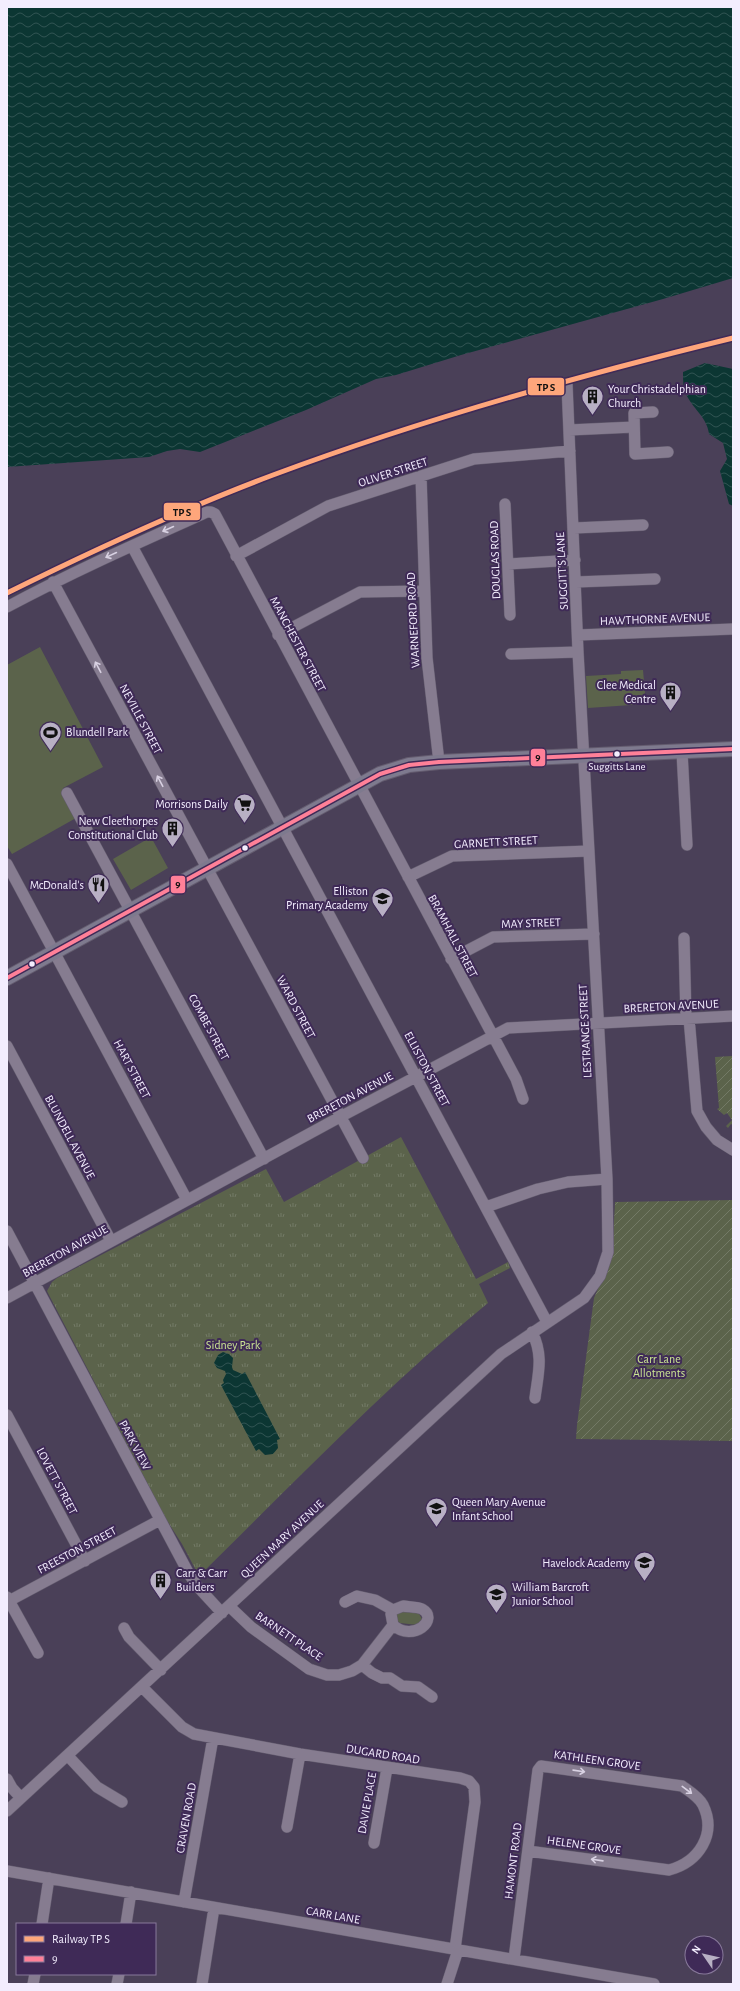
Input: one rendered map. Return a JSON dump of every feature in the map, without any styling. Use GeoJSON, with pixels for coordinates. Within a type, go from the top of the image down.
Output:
{"type":"FeatureCollection","features":[{"type":"Feature","properties":{"kind":"main road"},"geometry":{"type":"LineString","coordinates":[[7,978],[130,909],[380,774],[409,765],[439,762],[584,757],[733,749]]}},
{"type":"Feature","properties":{"kind":"street","name":"SUGGITT'S LANE"},"geometry":{"type":"LineString","coordinates":[[567,384],[578,652],[584,757]]}},
{"type":"Feature","properties":{"kind":"street"},"geometry":{"type":"LineString","coordinates":[[653,412],[634,413],[635,454],[668,452]]}},
{"type":"Feature","properties":{"kind":"street"},"geometry":{"type":"LineString","coordinates":[[569,430],[634,428]]}},
{"type":"Feature","properties":{"kind":"street","name":"OLIVER STREET"},"geometry":{"type":"LineString","coordinates":[[236,556],[328,506],[474,459],[570,451]]}},
{"type":"Feature","properties":{"kind":"street","name":"WARNEFORD ROAD"},"geometry":{"type":"LineString","coordinates":[[421,476],[427,658],[439,762]]}},
{"type":"Feature","properties":{"kind":"street","name":"DOUGLAS ROAD"},"geometry":{"type":"LineString","coordinates":[[505,504],[510,615]]}},
{"type":"Feature","properties":{"kind":"street","name":"MANCHESTER STREET"},"geometry":{"type":"LineString","coordinates":[[132,546],[207,512],[214,514],[359,785]]}},
{"type":"Feature","properties":{"kind":"street"},"geometry":{"type":"LineString","coordinates":[[574,528],[643,525]]}},
{"type":"Feature","properties":{"kind":"street"},"geometry":{"type":"LineString","coordinates":[[7,607],[53,582],[132,546]]}},
{"type":"Feature","properties":{"kind":"street","name":"ELLISTON STREET"},"geometry":{"type":"LineString","coordinates":[[132,546],[547,1322]]}},
{"type":"Feature","properties":{"kind":"street"},"geometry":{"type":"LineString","coordinates":[[508,564],[575,560]]}},
{"type":"Feature","properties":{"kind":"street"},"geometry":{"type":"LineString","coordinates":[[576,582],[655,579]]}},
{"type":"Feature","properties":{"kind":"street","name":"NEVILLE STREET"},"geometry":{"type":"LineString","coordinates":[[53,582],[207,868]]}},
{"type":"Feature","properties":{"kind":"street"},"geometry":{"type":"LineString","coordinates":[[278,635],[360,592],[424,591]]}},
{"type":"Feature","properties":{"kind":"street","name":"HAWTHORNE AVENUE"},"geometry":{"type":"LineString","coordinates":[[578,635],[733,628]]}},
{"type":"Feature","properties":{"kind":"street"},"geometry":{"type":"LineString","coordinates":[[511,654],[578,652]]}},
{"type":"Feature","properties":{"kind":"street"},"geometry":{"type":"LineString","coordinates":[[682,752],[687,845]]}},
{"type":"Feature","properties":{"kind":"street","name":"LESTRANGE STREET"},"geometry":{"type":"LineString","coordinates":[[584,757],[594,934],[597,1023],[607,1179],[608,1252],[600,1276],[584,1298]]}},
{"type":"Feature","properties":{"kind":"street","name":"BRAMHALL STREET"},"geometry":{"type":"LineString","coordinates":[[359,785],[516,1079],[523,1099]]}},
{"type":"Feature","properties":{"kind":"street","name":"COMBE STREET"},"geometry":{"type":"LineString","coordinates":[[67,792],[264,1159]]}},
{"type":"Feature","properties":{"kind":"street","name":"GARNETT STREET"},"geometry":{"type":"LineString","coordinates":[[408,877],[452,856],[589,851]]}},
{"type":"Feature","properties":{"kind":"street","name":"HART STREET"},"geometry":{"type":"LineString","coordinates":[[7,864],[187,1200]]}},
{"type":"Feature","properties":{"kind":"street","name":"WARD STREET"},"geometry":{"type":"LineString","coordinates":[[207,868],[363,1158]]}},
{"type":"Feature","properties":{"kind":"street","name":"MAY STREET"},"geometry":{"type":"LineString","coordinates":[[451,959],[493,938],[594,934]]}},
{"type":"Feature","properties":{"kind":"street"},"geometry":{"type":"LineString","coordinates":[[684,938],[688,1018],[697,1111],[706,1127],[717,1140],[733,1150]]}},
{"type":"Feature","properties":{"kind":"street","name":"BRERETON AVENUE"},"geometry":{"type":"LineString","coordinates":[[7,1298],[340,1117],[508,1028],[733,1016]]}},
{"type":"Feature","properties":{"kind":"street","name":"BLUNDELL AVENUE"},"geometry":{"type":"LineString","coordinates":[[7,1046],[111,1241]]}},
{"type":"Feature","properties":{"kind":"street"},"geometry":{"type":"LineString","coordinates":[[486,1207],[531,1192],[568,1182],[607,1179]]}},
{"type":"Feature","properties":{"kind":"street","name":"PARK VIEW"},"geometry":{"type":"LineString","coordinates":[[7,1231],[160,1520],[198,1587],[226,1609]]}},
{"type":"Feature","properties":{"kind":"street","name":"QUEEN MARY AVENUE"},"geometry":{"type":"LineString","coordinates":[[7,1811],[501,1354],[584,1298]]}},
{"type":"Feature","properties":{"kind":"street"},"geometry":{"type":"LineString","coordinates":[[532,1332],[538,1344],[540,1361],[535,1398]]}},
{"type":"Feature","properties":{"kind":"street","name":"LOVETT STREET"},"geometry":{"type":"LineString","coordinates":[[7,1414],[85,1561]]}},
{"type":"Feature","properties":{"kind":"street","name":"FREESTON STREET"},"geometry":{"type":"LineString","coordinates":[[8,1600],[85,1561],[160,1520]]}},
{"type":"Feature","properties":{"kind":"street"},"geometry":{"type":"LineString","coordinates":[[344,1602],[357,1593],[375,1600],[393,1610]]}},
{"type":"Feature","properties":{"kind":"street"},"geometry":{"type":"LineString","coordinates":[[8,1600],[38,1653]]}},
{"type":"Feature","properties":{"kind":"street"},"geometry":{"type":"LineString","coordinates":[[403,1606],[422,1609],[427,1618],[423,1628],[416,1632],[398,1629],[393,1625],[391,1614],[393,1610],[403,1606]]}},
{"type":"Feature","properties":{"kind":"street","name":"BARNETT PLACE"},"geometry":{"type":"LineString","coordinates":[[226,1609],[309,1669],[327,1675],[339,1675],[352,1671],[362,1665],[393,1625]]}},
{"type":"Feature","properties":{"kind":"street"},"geometry":{"type":"LineString","coordinates":[[124,1628],[129,1637],[161,1670]]}},
{"type":"Feature","properties":{"kind":"street"},"geometry":{"type":"LineString","coordinates":[[362,1665],[372,1674],[382,1678],[390,1678],[402,1686],[418,1687],[432,1697]]}},
{"type":"Feature","properties":{"kind":"street","name":"DUGARD ROAD"},"geometry":{"type":"LineString","coordinates":[[142,1687],[182,1727],[194,1734],[300,1754],[460,1778],[468,1781],[474,1787],[475,1802],[457,1950]]}},
{"type":"Feature","properties":{"kind":"street","name":"CRAVEN ROAD"},"geometry":{"type":"LineString","coordinates":[[184,1902],[213,1738]]}},
{"type":"Feature","properties":{"kind":"street"},"geometry":{"type":"LineString","coordinates":[[287,1827],[300,1754]]}},
{"type":"Feature","properties":{"kind":"street"},"geometry":{"type":"LineString","coordinates":[[68,1756],[97,1787],[122,1802]]}},
{"type":"Feature","properties":{"kind":"street","name":"KATHLEEN GROVE"},"geometry":{"type":"LineString","coordinates":[[541,1766],[682,1786],[699,1799],[703,1805],[708,1821],[705,1842],[696,1857],[675,1869],[670,1870],[636,1865]]}},
{"type":"Feature","properties":{"kind":"street","name":"HAMONT ROAD"},"geometry":{"type":"LineString","coordinates":[[514,1959],[538,1770],[541,1766]]}},
{"type":"Feature","properties":{"kind":"street","name":"DAVIE PLACE"},"geometry":{"type":"LineString","coordinates":[[374,1843],[387,1768]]}},
{"type":"Feature","properties":{"kind":"street"},"geometry":{"type":"LineString","coordinates":[[7,1779],[12,1788],[21,1798]]}},
{"type":"Feature","properties":{"kind":"street","name":"HELENE GROVE"},"geometry":{"type":"LineString","coordinates":[[528,1851],[636,1865]]}},
{"type":"Feature","properties":{"kind":"street","name":"CARR LANE"},"geometry":{"type":"LineString","coordinates":[[7,1871],[654,1984]]}},
{"type":"Feature","properties":{"kind":"street"},"geometry":{"type":"LineString","coordinates":[[42,1923],[49,1878]]}},
{"type":"Feature","properties":{"kind":"street"},"geometry":{"type":"LineString","coordinates":[[126,1923],[131,1892]]}},
{"type":"Feature","properties":{"kind":"street"},"geometry":{"type":"LineString","coordinates":[[202,1984],[214,1908]]}},
{"type":"Feature","properties":{"kind":"street"},"geometry":{"type":"LineString","coordinates":[[446,1984],[457,1950]]}},
{"type":"Feature","properties":{"kind":"green space","name":"Blundell Park"},"geometry":{"type":"Polygon","coordinates":[[[40,647],[103,767],[63,788],[76,818],[12,854],[7,846],[7,665],[40,647]]]}},
{"type":"Feature","properties":{"kind":"green space"},"geometry":{"type":"Polygon","coordinates":[[[643,670],[646,704],[588,708],[586,676],[621,674],[621,671],[643,670]]]}},
{"type":"Feature","properties":{"kind":"green space"},"geometry":{"type":"Polygon","coordinates":[[[151,837],[168,868],[131,890],[113,859],[151,837]]]}},
{"type":"Feature","properties":{"kind":"green space"},"geometry":{"type":"Polygon","coordinates":[[[732,1056],[733,1125],[731,1124],[728,1128],[726,1126],[732,1120],[727,1113],[724,1115],[717,1109],[719,1108],[715,1057],[732,1056]]]}},
{"type":"Feature","properties":{"kind":"green space","name":"Sidney Park"},"geometry":{"type":"Polygon","coordinates":[[[401,1137],[476,1279],[508,1262],[510,1268],[479,1284],[488,1303],[376,1402],[199,1576],[182,1544],[166,1519],[47,1291],[52,1282],[57,1278],[266,1169],[284,1202],[401,1137]]]}},
{"type":"Feature","properties":{"kind":"green space","name":"Carr Lane Allotments"},"geometry":{"type":"Polygon","coordinates":[[[733,1200],[733,1441],[576,1439],[594,1298],[612,1257],[615,1202],[733,1200]]]}},
{"type":"Feature","properties":{"kind":"green space"},"geometry":{"type":"Polygon","coordinates":[[[398,1611],[418,1612],[422,1619],[417,1625],[400,1623],[396,1620],[395,1615],[398,1611]]]}},
{"type":"Feature","properties":{"kind":"water"},"geometry":{"type":"Polygon","coordinates":[[[7,7],[733,7],[733,278],[461,355],[396,375],[376,379],[306,410],[200,452],[180,449],[167,451],[149,457],[7,467],[7,7]]]}},
{"type":"Feature","properties":{"kind":"water"},"geometry":{"type":"Polygon","coordinates":[[[705,363],[733,369],[733,506],[729,504],[720,471],[727,459],[723,443],[709,434],[705,421],[689,400],[684,388],[683,372],[705,363]]]}},
{"type":"Feature","properties":{"kind":"water"},"geometry":{"type":"Polygon","coordinates":[[[223,1352],[229,1354],[233,1358],[233,1370],[242,1374],[245,1372],[280,1439],[277,1440],[278,1448],[273,1454],[265,1455],[259,1449],[256,1451],[221,1385],[224,1383],[223,1380],[226,1374],[225,1371],[217,1368],[214,1363],[218,1355],[223,1352]]]}},
{"type":"Feature","properties":{"kind":"transit line"},"geometry":{"type":"LineString","coordinates":[[7,593],[72,561],[172,516],[239,488],[329,455],[443,417],[558,383],[733,338]]}},
{"type":"Feature","properties":{"kind":"transit line","name":"9"},"geometry":{"type":"LineString","coordinates":[[7,978],[380,774],[409,765],[439,762],[733,749]]}},
{"type":"Feature","properties":{"kind":"place","name":"Your Christadelphian Church"},"geometry":{"type":"Point","coordinates":[592,416]}},
{"type":"Feature","properties":{"kind":"place","name":"Clee Medical Centre"},"geometry":{"type":"Point","coordinates":[671,712]}},
{"type":"Feature","properties":{"kind":"place","name":"Blundell Park"},"geometry":{"type":"Point","coordinates":[51,752]}},
{"type":"Feature","properties":{"kind":"place","name":"Suggitts Lane"},"geometry":{"type":"Point","coordinates":[617,754]}},
{"type":"Feature","properties":{"kind":"place","name":"Morrisons Daily"},"geometry":{"type":"Point","coordinates":[244,824]}},
{"type":"Feature","properties":{"kind":"place","name":"New Cleethorpes Constitutional Club"},"geometry":{"type":"Point","coordinates":[173,848]}},
{"type":"Feature","properties":{"kind":"place","name":"McDonald's"},"geometry":{"type":"Point","coordinates":[99,904]}},
{"type":"Feature","properties":{"kind":"place","name":"Elliston Primary Academy"},"geometry":{"type":"Point","coordinates":[383,918]}},
{"type":"Feature","properties":{"kind":"place","name":"Queen Mary Avenue Infant School"},"geometry":{"type":"Point","coordinates":[437,1528]}},
{"type":"Feature","properties":{"kind":"place","name":"Havelock Academy"},"geometry":{"type":"Point","coordinates":[645,1582]}},
{"type":"Feature","properties":{"kind":"place","name":"Carr & Carr Builders"},"geometry":{"type":"Point","coordinates":[160,1600]}},
{"type":"Feature","properties":{"kind":"place","name":"William Barcroft Junior School"},"geometry":{"type":"Point","coordinates":[496,1614]}}]}
